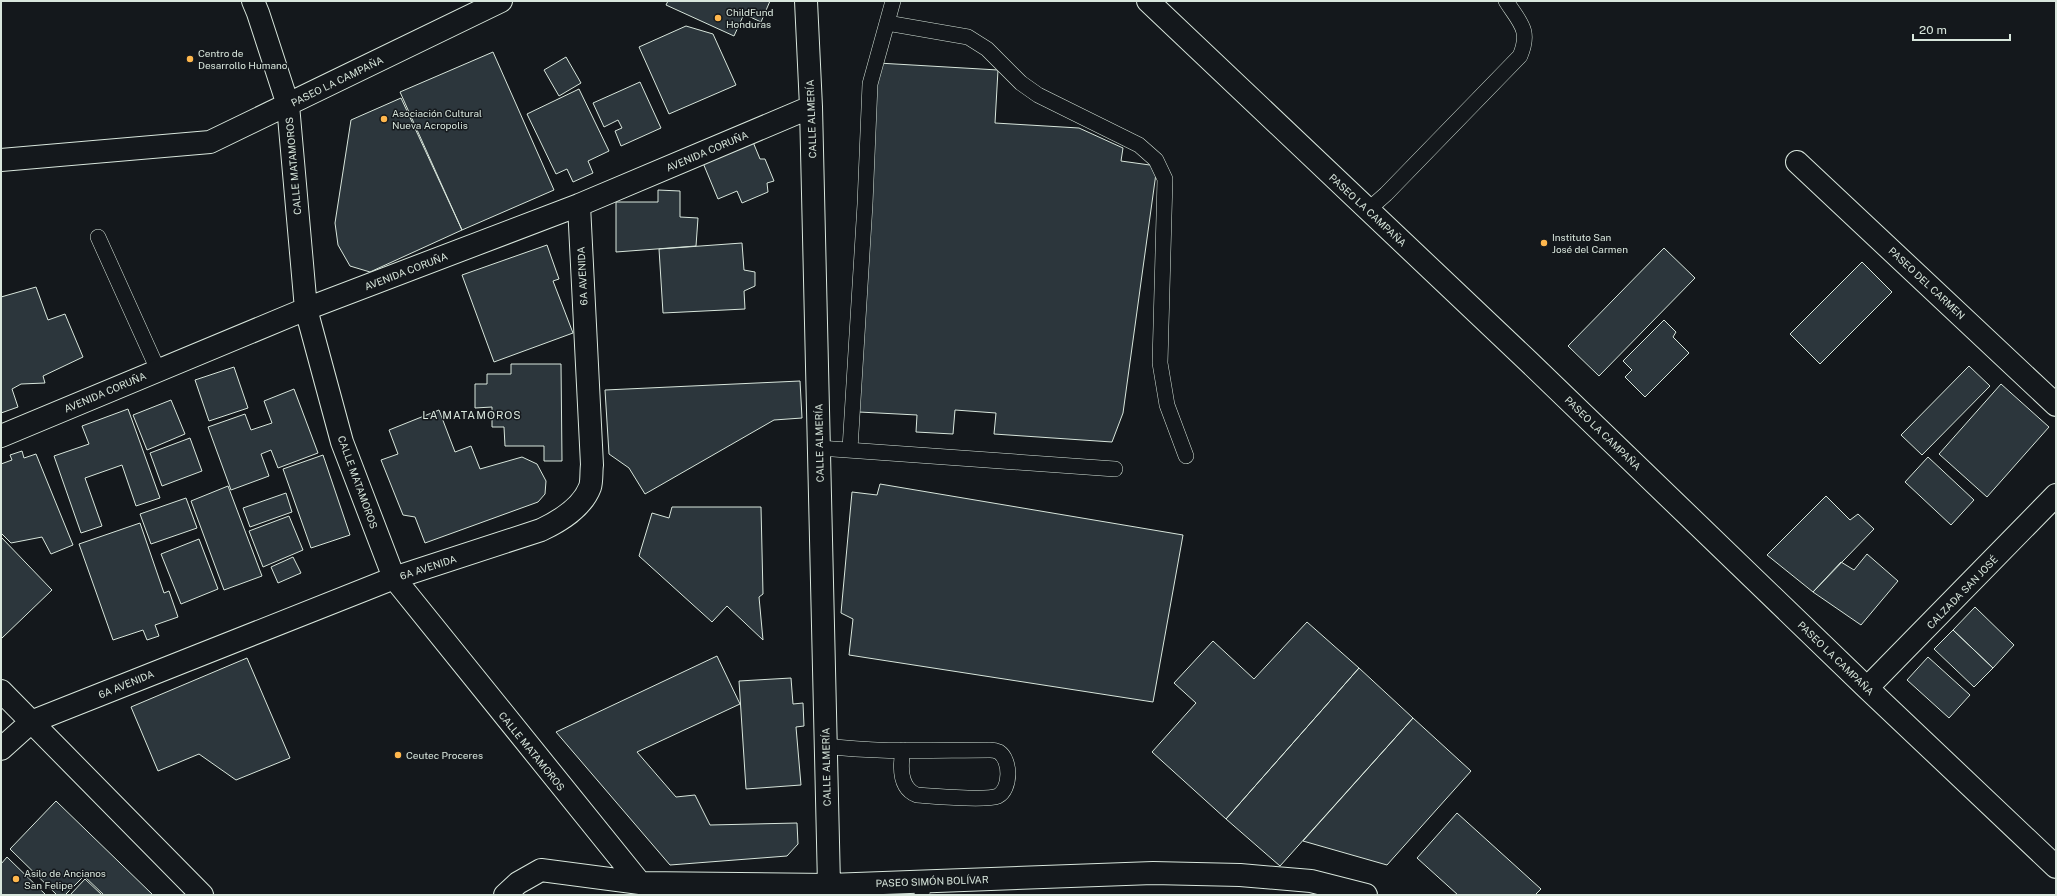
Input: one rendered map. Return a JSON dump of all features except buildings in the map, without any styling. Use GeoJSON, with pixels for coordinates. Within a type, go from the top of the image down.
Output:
{"type":"FeatureCollection","features":[{"type":"Feature","properties":{"kind":"street","name":"CALLE MATAMOROS"},"geometry":{"type":"LineString","coordinates":[[250,1],[288,105],[306,309],[342,442],[394,578],[640,883]]}},
{"type":"Feature","properties":{"kind":"street","name":"PASEO LA CAMPAÑA"},"geometry":{"type":"LineString","coordinates":[[1,160],[210,142],[502,1]]}},
{"type":"Feature","properties":{"kind":"street","name":"CALLE ALMERÍA"},"geometry":{"type":"LineString","coordinates":[[806,1],[811,107],[829,885]]}},
{"type":"Feature","properties":{"kind":"street","name":"PASEO LA CAMPAÑA"},"geometry":{"type":"LineString","coordinates":[[1148,1],[1528,361],[1867,688],[2056,867]]}},
{"type":"Feature","properties":{"kind":"street","name":"AVENIDA CORUÑA"},"geometry":{"type":"LineString","coordinates":[[1,436],[306,309],[579,205],[811,107]]}},
{"type":"Feature","properties":{"kind":"street","name":"PASEO DEL CARMEN"},"geometry":{"type":"LineString","coordinates":[[1798,162],[2056,405]]}},
{"type":"Feature","properties":{"kind":"street","name":"6A AVENIDA"},"geometry":{"type":"LineString","coordinates":[[1,749],[31,722],[394,578],[542,530],[562,520],[579,504],[590,486],[592,465],[579,205]]}},
{"type":"Feature","properties":{"kind":"street","name":"CALZADA SAN JOSÉ"},"geometry":{"type":"LineString","coordinates":[[1867,688],[2056,495]]}},
{"type":"Feature","properties":{"kind":"street"},"geometry":{"type":"LineString","coordinates":[[1,691],[202,895]]}},
{"type":"Feature","properties":{"kind":"street","name":"PASEO SIMÓN BOLÍVAR"},"geometry":{"type":"LineString","coordinates":[[505,895],[518,883],[541,870],[640,883],[829,885],[923,888],[1153,873],[1240,875],[1310,881],[1366,895]]}},
{"type":"Feature","properties":{"kind":"lane"},"geometry":{"type":"LineString","coordinates":[[850,449],[865,204],[870,84],[893,1]]}},
{"type":"Feature","properties":{"kind":"lane"},"geometry":{"type":"LineString","coordinates":[[1368,210],[1386,194],[1520,56],[1526,43],[1525,32],[1506,1]]}},
{"type":"Feature","properties":{"kind":"lane"},"geometry":{"type":"LineString","coordinates":[[887,23],[968,37],[987,49],[1021,83],[1038,95],[1139,145],[1156,160],[1165,179],[1160,363],[1167,405],[1186,456]]}},
{"type":"Feature","properties":{"kind":"lane"},"geometry":{"type":"LineString","coordinates":[[98,237],[158,370]]}},
{"type":"Feature","properties":{"kind":"lane"},"geometry":{"type":"LineString","coordinates":[[819,448],[1115,468]]}},
{"type":"Feature","properties":{"kind":"lane"},"geometry":{"type":"LineString","coordinates":[[826,746],[855,750],[903,750],[990,750],[999,752],[1005,759],[1008,774],[1006,788],[998,796],[917,795],[910,792],[904,786],[901,760],[903,750]]}},
{"type":"Feature","properties":{"kind":"place","name":"ChildFund Honduras"},"geometry":{"type":"Point","coordinates":[718,18]}},
{"type":"Feature","properties":{"kind":"place","name":"Centro de Desarrollo Humano"},"geometry":{"type":"Point","coordinates":[190,59]}},
{"type":"Feature","properties":{"kind":"place","name":"Asociación Cultural Nueva Acropolis"},"geometry":{"type":"Point","coordinates":[384,119]}},
{"type":"Feature","properties":{"kind":"place","name":"Instituto San José del Carmen"},"geometry":{"type":"Point","coordinates":[1544,243]}},
{"type":"Feature","properties":{"kind":"place","name":"Ceutec Proceres"},"geometry":{"type":"Point","coordinates":[398,755]}},
{"type":"Feature","properties":{"kind":"place","name":"Asilo de Ancianos San Felipe"},"geometry":{"type":"Point","coordinates":[16,879]}},
{"type":"Feature","properties":{"kind":"district","name":"LA MATAMOROS"},"geometry":{"type":"Point","coordinates":[472,415]}}]}
